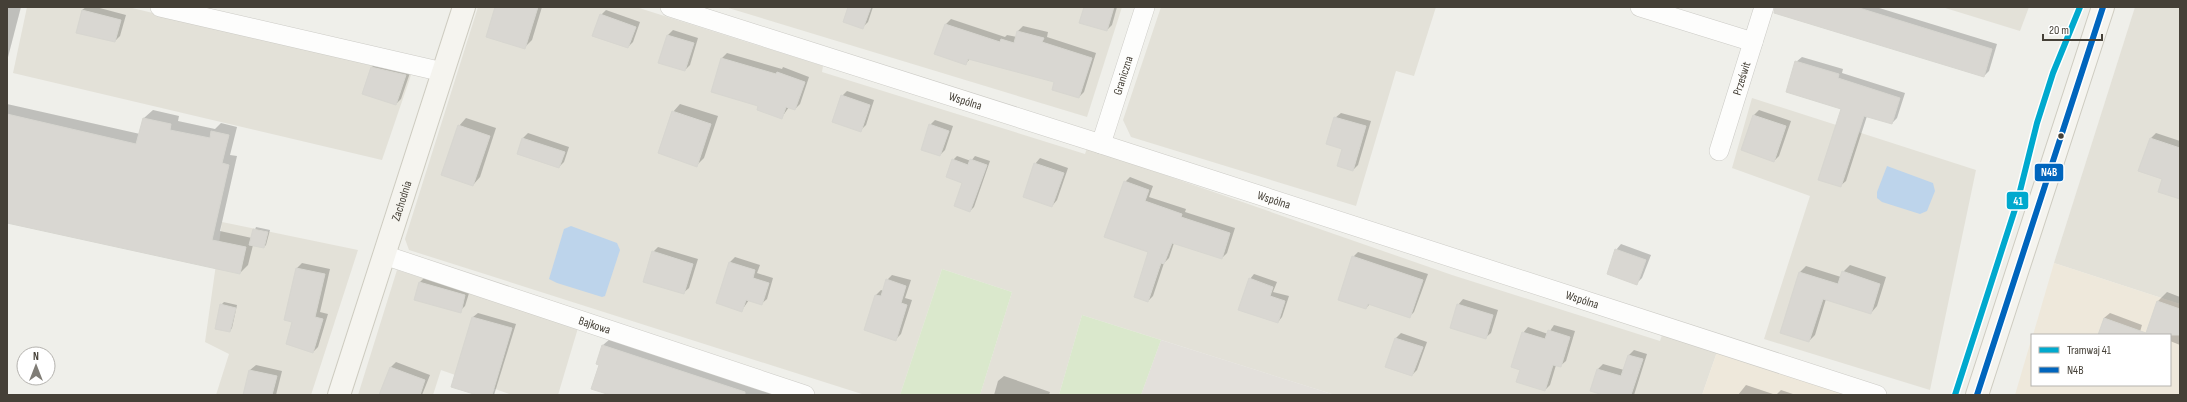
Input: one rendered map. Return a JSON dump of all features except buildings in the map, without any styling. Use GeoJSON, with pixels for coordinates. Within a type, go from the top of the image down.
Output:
{"type":"FeatureCollection","features":[{"type":"Feature","properties":{"kind":"street"},"geometry":{"type":"LineString","coordinates":[[160,7],[443,72]]}},
{"type":"Feature","properties":{"kind":"street","name":"Zachodnia"},"geometry":{"type":"LineString","coordinates":[[339,395],[464,7]]}},
{"type":"Feature","properties":{"kind":"street","name":"Wspólna"},"geometry":{"type":"LineString","coordinates":[[670,7],[1101,144],[1877,395]]}},
{"type":"Feature","properties":{"kind":"street","name":"Graniczna"},"geometry":{"type":"LineString","coordinates":[[1101,144],[1145,7]]}},
{"type":"Feature","properties":{"kind":"street"},"geometry":{"type":"LineString","coordinates":[[1640,7],[1753,42]]}},
{"type":"Feature","properties":{"kind":"street","name":"Prześwit"},"geometry":{"type":"LineString","coordinates":[[1719,151],[1764,7]]}},
{"type":"Feature","properties":{"kind":"street"},"geometry":{"type":"LineString","coordinates":[[1978,395],[2103,7]]}},
{"type":"Feature","properties":{"kind":"street","name":"Bajkowa"},"geometry":{"type":"LineString","coordinates":[[384,255],[806,395]]}},
{"type":"Feature","properties":{"kind":"shaded area"},"geometry":{"type":"Polygon","coordinates":[[[27,7],[128,7],[411,75],[382,160],[13,73],[27,7]]]}},
{"type":"Feature","properties":{"kind":"shaded area"},"geometry":{"type":"Polygon","coordinates":[[[478,7],[636,7],[823,66],[822,72],[1085,154],[1087,148],[1452,275],[1660,341],[1662,335],[1717,352],[1702,395],[1335,395],[1082,315],[1059,395],[980,395],[1012,292],[942,269],[900,395],[865,395],[409,250],[405,239],[478,7]]]}},
{"type":"Feature","properties":{"kind":"shaded area"},"geometry":{"type":"Polygon","coordinates":[[[725,7],[1122,7],[1087,117],[725,7]]]}},
{"type":"Feature","properties":{"kind":"shaded area"},"geometry":{"type":"Polygon","coordinates":[[[1161,7],[1436,7],[1414,76],[1396,71],[1356,206],[1131,137],[1123,120],[1161,7]]]}},
{"type":"Feature","properties":{"kind":"shaded area"},"geometry":{"type":"Polygon","coordinates":[[[1942,7],[2029,7],[2020,31],[1942,7]]]}},
{"type":"Feature","properties":{"kind":"shaded area"},"geometry":{"type":"Polygon","coordinates":[[[2135,7],[2180,7],[2180,304],[2054,263],[2135,7]]]}},
{"type":"Feature","properties":{"kind":"shaded area"},"geometry":{"type":"Polygon","coordinates":[[[1752,98],[1976,170],[1930,390],[1764,339],[1810,196],[1732,168],[1752,98]]]}},
{"type":"Feature","properties":{"kind":"shaded area"},"geometry":{"type":"Polygon","coordinates":[[[222,222],[358,250],[311,395],[216,395],[229,354],[205,342],[222,222]]]}},
{"type":"Feature","properties":{"kind":"shaded area"},"geometry":{"type":"Polygon","coordinates":[[[2054,263],[2180,304],[2180,395],[2015,395],[2031,340],[2031,386],[2171,386],[2171,334],[2033,334],[2054,263]]]}},
{"type":"Feature","properties":{"kind":"shaded area"},"geometry":{"type":"Polygon","coordinates":[[[397,270],[578,328],[558,395],[512,395],[441,370],[433,395],[358,395],[397,270]]]}},
{"type":"Feature","properties":{"kind":"shaded area"},"geometry":{"type":"Polygon","coordinates":[[[1161,340],[1335,395],[1141,395],[1161,340]]]}},
{"type":"Feature","properties":{"kind":"shaded area"},"geometry":{"type":"Polygon","coordinates":[[[1717,352],[1853,395],[1702,395],[1717,352]]]}},
{"type":"Feature","properties":{"kind":"green space"},"geometry":{"type":"Polygon","coordinates":[[[942,269],[1012,292],[980,395],[900,395],[942,269]]]}},
{"type":"Feature","properties":{"kind":"green space"},"geometry":{"type":"Polygon","coordinates":[[[1082,315],[1161,340],[1141,395],[1059,395],[1082,315]]]}},
{"type":"Feature","properties":{"kind":"water"},"geometry":{"type":"Polygon","coordinates":[[[1887,166],[1933,183],[1935,191],[1927,211],[1920,214],[1882,202],[1877,198],[1877,192],[1887,166]]]}},
{"type":"Feature","properties":{"kind":"water"},"geometry":{"type":"Polygon","coordinates":[[[571,226],[617,243],[620,250],[605,296],[602,297],[557,283],[549,279],[564,229],[571,226]]]}},
{"type":"Feature","properties":{"kind":"tram line","name":"41"},"geometry":{"type":"LineString","coordinates":[[1955,395],[2017,203],[2037,123],[2053,73],[2080,7]]}},
{"type":"Feature","properties":{"kind":"transit line","name":"N4B"},"geometry":{"type":"LineString","coordinates":[[1977,395],[2103,7]]}}]}
